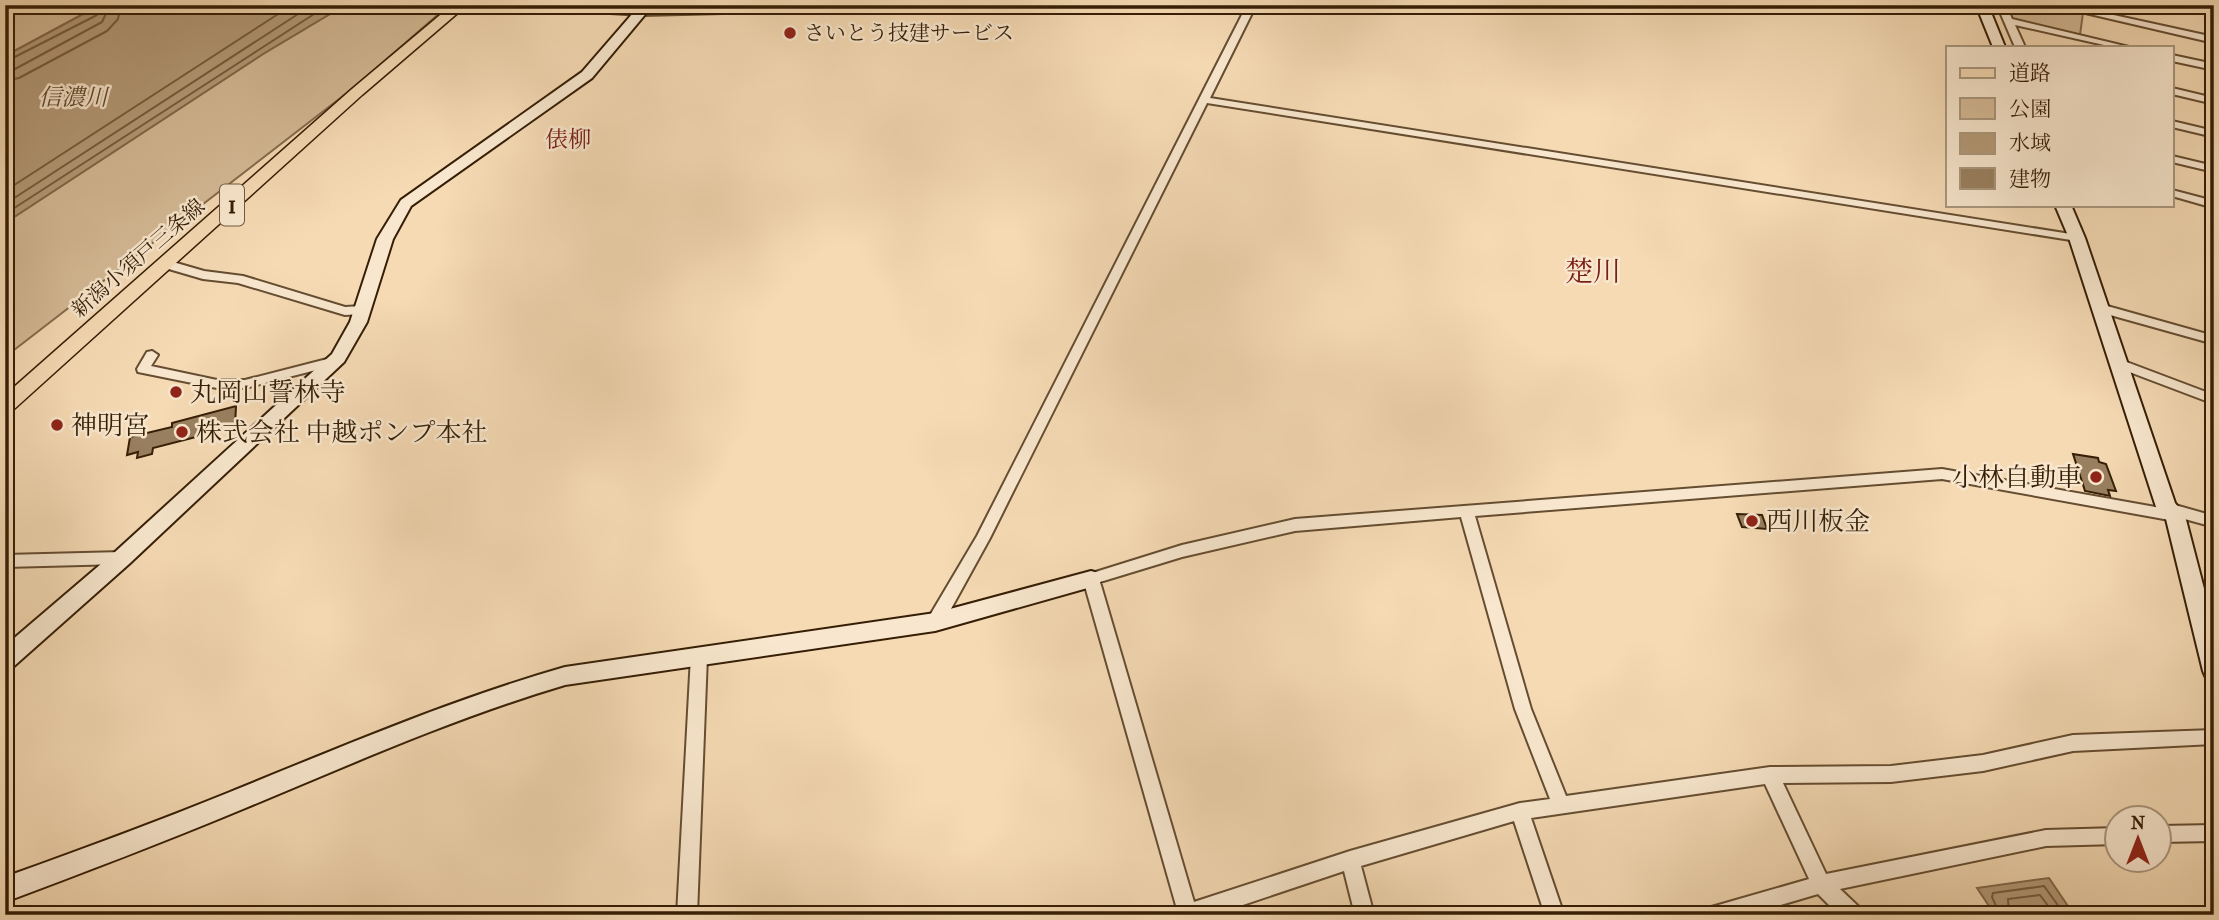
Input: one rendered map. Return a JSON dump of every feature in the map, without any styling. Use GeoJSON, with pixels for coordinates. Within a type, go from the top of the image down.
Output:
{"type":"FeatureCollection","features":[{"type":"Feature","properties":{"kind":"main road","name":"新潟小須戸三条線"},"geometry":{"type":"LineString","coordinates":[[5,407],[358,92],[460,5]]}},
{"type":"Feature","properties":{"kind":"street"},"geometry":{"type":"LineString","coordinates":[[530,5],[644,8],[937,5]]}},
{"type":"Feature","properties":{"kind":"street"},"geometry":{"type":"LineString","coordinates":[[935,622],[983,538],[1252,5]]}},
{"type":"Feature","properties":{"kind":"street"},"geometry":{"type":"LineString","coordinates":[[1982,5],[1999,46]]}},
{"type":"Feature","properties":{"kind":"street"},"geometry":{"type":"LineString","coordinates":[[2001,5],[2020,46]]}},
{"type":"Feature","properties":{"kind":"street"},"geometry":{"type":"LineString","coordinates":[[2054,5],[2214,40]]}},
{"type":"Feature","properties":{"kind":"street"},"geometry":{"type":"LineString","coordinates":[[2193,6],[2214,11]]}},
{"type":"Feature","properties":{"kind":"street"},"geometry":{"type":"LineString","coordinates":[[5,660],[122,558],[335,361],[346,348],[391,225],[406,203],[587,75],[644,8]]}},
{"type":"Feature","properties":{"kind":"street"},"geometry":{"type":"LineString","coordinates":[[2009,21],[2120,46]]}},
{"type":"Feature","properties":{"kind":"street"},"geometry":{"type":"LineString","coordinates":[[2174,58],[2214,67]]}},
{"type":"Feature","properties":{"kind":"street"},"geometry":{"type":"LineString","coordinates":[[2174,91],[2214,101]]}},
{"type":"Feature","properties":{"kind":"street"},"geometry":{"type":"LineString","coordinates":[[1205,100],[2077,237]]}},
{"type":"Feature","properties":{"kind":"street"},"geometry":{"type":"LineString","coordinates":[[2174,124],[2214,134]]}},
{"type":"Feature","properties":{"kind":"street"},"geometry":{"type":"LineString","coordinates":[[2174,159],[2214,169]]}},
{"type":"Feature","properties":{"kind":"street"},"geometry":{"type":"LineString","coordinates":[[2174,194],[2214,205]]}},
{"type":"Feature","properties":{"kind":"street"},"geometry":{"type":"LineString","coordinates":[[2063,206],[2077,237],[2116,362],[2171,512],[2214,671]]}},
{"type":"Feature","properties":{"kind":"street"},"geometry":{"type":"LineString","coordinates":[[166,264],[202,275],[239,279],[345,311],[362,310]]}},
{"type":"Feature","properties":{"kind":"street"},"geometry":{"type":"LineString","coordinates":[[2100,308],[2214,340]]}},
{"type":"Feature","properties":{"kind":"street"},"geometry":{"type":"LineString","coordinates":[[152,355],[143,369],[217,384],[245,384],[335,361]]}},
{"type":"Feature","properties":{"kind":"street"},"geometry":{"type":"LineString","coordinates":[[2116,362],[2214,400]]}},
{"type":"Feature","properties":{"kind":"street"},"geometry":{"type":"LineString","coordinates":[[5,890],[180,824],[425,721],[515,690],[565,677],[935,622],[1182,551],[1295,525],[1942,474],[2171,512],[2214,522]]}},
{"type":"Feature","properties":{"kind":"street"},"geometry":{"type":"LineString","coordinates":[[1467,513],[1524,709],[1561,805]]}},
{"type":"Feature","properties":{"kind":"street"},"geometry":{"type":"LineString","coordinates":[[5,561],[122,558]]}},
{"type":"Feature","properties":{"kind":"street"},"geometry":{"type":"LineString","coordinates":[[1091,579],[1186,914],[1350,860],[1520,811],[1770,775],[1891,774],[1983,763],[2073,743],[2214,737]]}},
{"type":"Feature","properties":{"kind":"street"},"geometry":{"type":"LineString","coordinates":[[687,915],[699,656]]}},
{"type":"Feature","properties":{"kind":"street"},"geometry":{"type":"LineString","coordinates":[[1770,775],[1821,884],[1853,915]]}},
{"type":"Feature","properties":{"kind":"street"},"geometry":{"type":"LineString","coordinates":[[1520,811],[1555,915]]}},
{"type":"Feature","properties":{"kind":"street"},"geometry":{"type":"LineString","coordinates":[[2174,834],[2214,833]]}},
{"type":"Feature","properties":{"kind":"street"},"geometry":{"type":"LineString","coordinates":[[1715,915],[1821,884],[2046,838],[2104,836]]}},
{"type":"Feature","properties":{"kind":"street"},"geometry":{"type":"LineString","coordinates":[[1350,860],[1365,915]]}},
{"type":"Feature","properties":{"kind":"green space"},"geometry":{"type":"Polygon","coordinates":[[[5,5],[100,5],[5,56],[5,5]]]}},
{"type":"Feature","properties":{"kind":"green space"},"geometry":{"type":"Polygon","coordinates":[[[345,5],[449,5],[352,89],[5,357],[5,223],[263,54],[345,5]]]}},
{"type":"Feature","properties":{"kind":"green space"},"geometry":{"type":"Polygon","coordinates":[[[2006,5],[2047,5],[2083,13],[2080,35],[2012,19],[2006,5]]]}},
{"type":"Feature","properties":{"kind":"water","name":"信濃川"},"geometry":{"type":"Polygon","coordinates":[[[100,5],[345,5],[263,54],[5,223],[5,56],[100,5]]]}},
{"type":"Feature","properties":{"kind":"water"},"geometry":{"type":"Polygon","coordinates":[[[2049,878],[2072,912],[1995,915],[1977,888],[2049,878]]]}},
{"type":"Feature","properties":{"kind":"building","name":"株式会社 中越ポンプ本社"},"geometry":{"type":"Polygon","coordinates":[[[236,406],[235,427],[153,448],[152,454],[137,458],[138,452],[127,455],[130,437],[172,427],[172,423],[236,406]]]}},
{"type":"Feature","properties":{"kind":"building","name":"小林自動車"},"geometry":{"type":"Polygon","coordinates":[[[2073,454],[2098,458],[2099,462],[2106,464],[2116,491],[2108,490],[2110,496],[2085,491],[2073,454]]]}},
{"type":"Feature","properties":{"kind":"building","name":"西川板金"},"geometry":{"type":"Polygon","coordinates":[[[1737,514],[1762,515],[1767,529],[1742,527],[1737,514]]]}},
{"type":"Feature","properties":{"kind":"place","name":"さいとう技建サービス"},"geometry":{"type":"Point","coordinates":[790,33]}},
{"type":"Feature","properties":{"kind":"place","name":"丸岡山誓林寺"},"geometry":{"type":"Point","coordinates":[176,392]}},
{"type":"Feature","properties":{"kind":"place","name":"神明宮"},"geometry":{"type":"Point","coordinates":[57,425]}},
{"type":"Feature","properties":{"kind":"place","name":"株式会社 中越ポンプ本社"},"geometry":{"type":"Point","coordinates":[182,432]}},
{"type":"Feature","properties":{"kind":"place","name":"小林自動車"},"geometry":{"type":"Point","coordinates":[2096,477]}},
{"type":"Feature","properties":{"kind":"place","name":"西川板金"},"geometry":{"type":"Point","coordinates":[1752,521]}},
{"type":"Feature","properties":{"kind":"district","name":"俵柳"},"geometry":{"type":"Point","coordinates":[568,139]}},
{"type":"Feature","properties":{"kind":"district","name":"楚川"},"geometry":{"type":"Point","coordinates":[1593,271]}}]}
